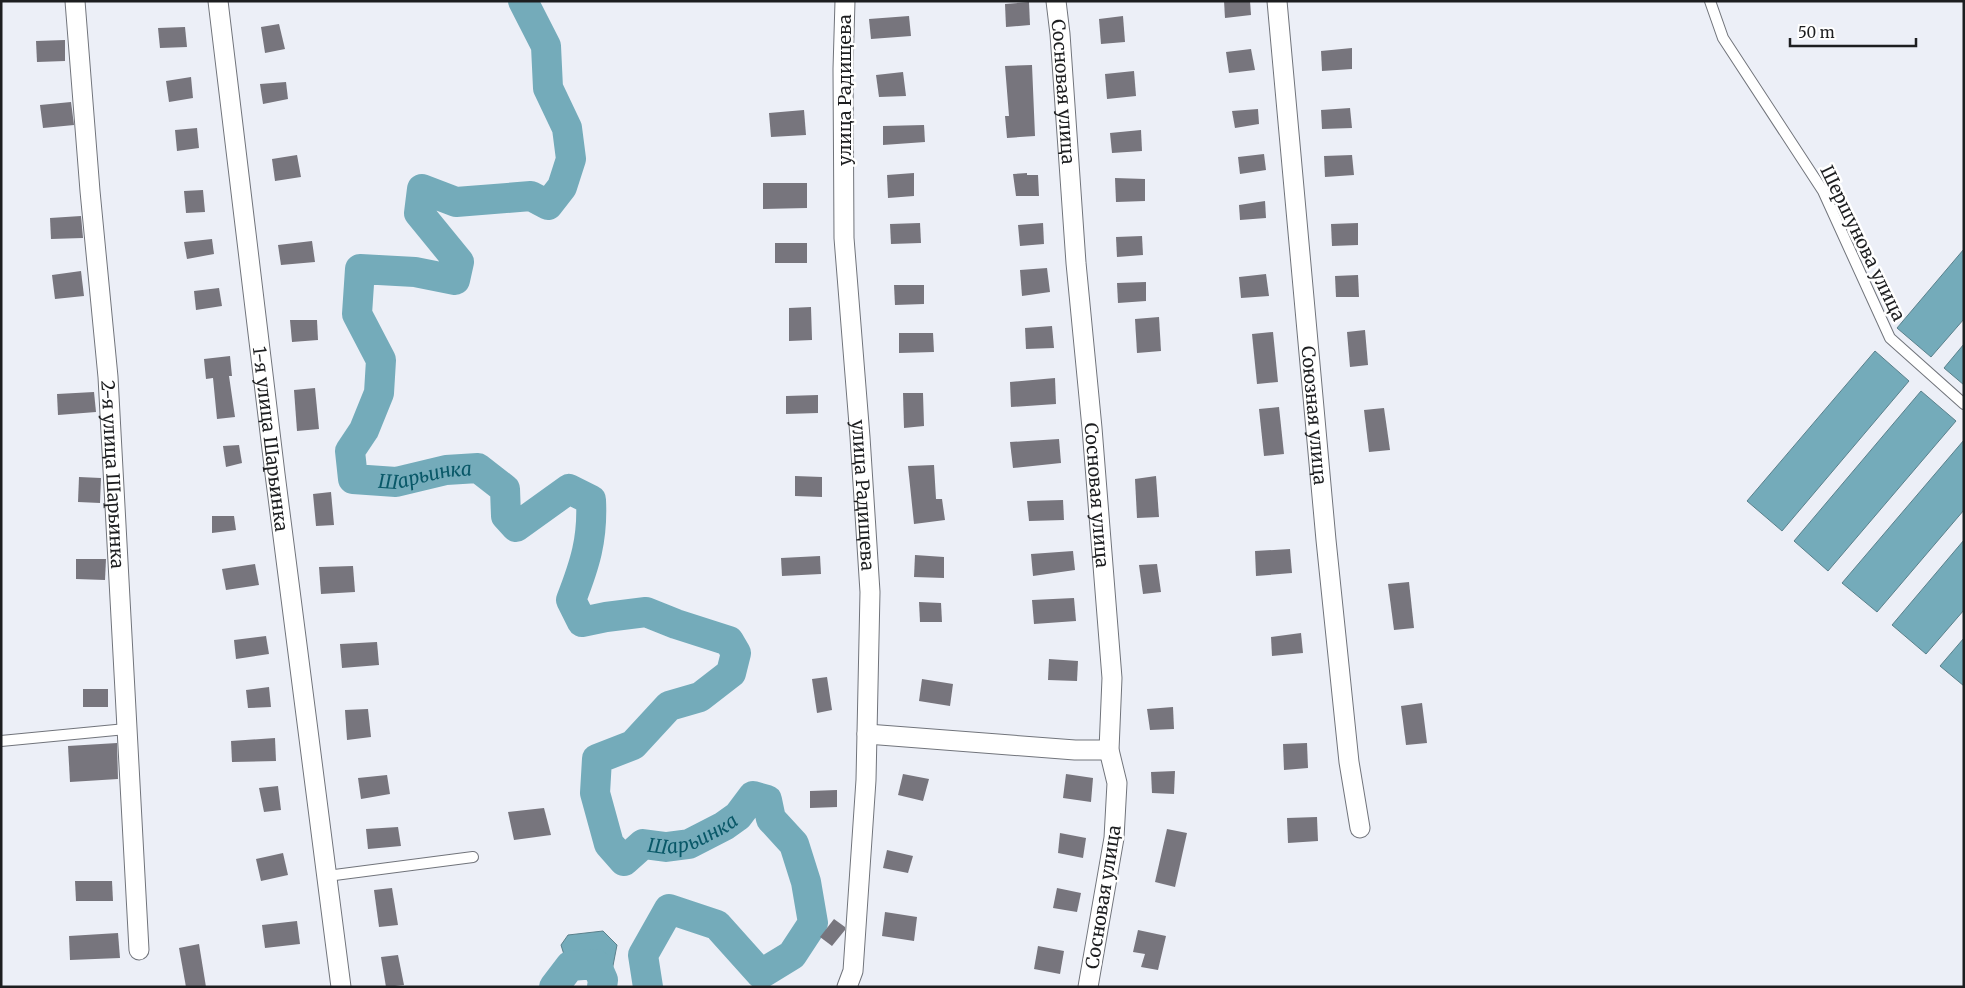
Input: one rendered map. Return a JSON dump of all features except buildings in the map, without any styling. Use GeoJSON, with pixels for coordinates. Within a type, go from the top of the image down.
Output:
{"type":"FeatureCollection","features":[{"type":"Feature","properties":{"kind":"street","name":"2-я улица Шарьинка"},"geometry":{"type":"LineString","coordinates":[[75,1],[90,191],[108,377],[124,643],[126,729],[139,950]]}},
{"type":"Feature","properties":{"kind":"street","name":"1-я улица Шарьинка"},"geometry":{"type":"LineString","coordinates":[[218,1],[273,465],[341,987]]}},
{"type":"Feature","properties":{"kind":"street","name":"улица Радищева"},"geometry":{"type":"LineString","coordinates":[[845,1],[843,68],[844,238],[870,592],[866,780],[853,972],[847,987]]}},
{"type":"Feature","properties":{"kind":"street","name":"Сосновая улица"},"geometry":{"type":"LineString","coordinates":[[1056,1],[1076,263],[1092,428],[1112,678],[1109,750],[1117,783],[1114,838],[1088,987]]}},
{"type":"Feature","properties":{"kind":"street","name":"Союзная улица"},"geometry":{"type":"LineString","coordinates":[[1277,1],[1326,540],[1349,762],[1360,828]]}},
{"type":"Feature","properties":{"kind":"street"},"geometry":{"type":"LineString","coordinates":[[867,734],[1075,750],[1109,750]]}},
{"type":"Feature","properties":{"kind":"lane","name":"Шершунова улица"},"geometry":{"type":"LineString","coordinates":[[1710,1],[1723,38],[1823,191],[1890,338],[1964,404]]}},
{"type":"Feature","properties":{"kind":"lane"},"geometry":{"type":"LineString","coordinates":[[1,741],[126,729]]}},
{"type":"Feature","properties":{"kind":"lane"},"geometry":{"type":"LineString","coordinates":[[327,876],[473,857]]}},
{"type":"Feature","properties":{"kind":"water"},"geometry":{"type":"Polygon","coordinates":[[[1964,249],[1964,319],[1931,357],[1897,328],[1964,249]]]}},
{"type":"Feature","properties":{"kind":"water"},"geometry":{"type":"Polygon","coordinates":[[[1964,344],[1964,385],[1944,368],[1964,344]]]}},
{"type":"Feature","properties":{"kind":"water"},"geometry":{"type":"Polygon","coordinates":[[[1875,351],[1909,381],[1782,531],[1747,501],[1875,351]]]}},
{"type":"Feature","properties":{"kind":"water"},"geometry":{"type":"Polygon","coordinates":[[[1921,391],[1956,421],[1828,571],[1794,541],[1921,391]]]}},
{"type":"Feature","properties":{"kind":"water"},"geometry":{"type":"Polygon","coordinates":[[[1964,440],[1964,510],[1877,612],[1842,583],[1964,440]]]}},
{"type":"Feature","properties":{"kind":"water"},"geometry":{"type":"Polygon","coordinates":[[[1964,540],[1964,610],[1926,654],[1892,625],[1964,540]]]}},
{"type":"Feature","properties":{"kind":"water"},"geometry":{"type":"Polygon","coordinates":[[[1964,638],[1964,686],[1940,666],[1964,638]]]}},
{"type":"Feature","properties":{"kind":"water"},"geometry":{"type":"Polygon","coordinates":[[[603,931],[617,945],[611,976],[593,974],[596,964],[566,961],[561,945],[568,935],[603,931]]]}},
{"type":"Feature","properties":{"kind":"waterway","name":"Шарьинка"},"geometry":{"type":"LineString","coordinates":[[523,1],[546,46],[548,88],[567,128],[571,159],[562,187],[548,205],[531,196],[456,202],[422,189],[419,213],[459,262],[455,280],[415,272],[360,269],[357,314],[381,360],[379,393],[364,430],[350,451],[353,479],[396,482],[446,470],[478,468],[505,489],[506,516],[516,527],[569,489],[591,500],[591,527],[587,551],[571,600],[582,622],[646,612],[729,641],[736,653],[731,673],[700,697],[669,706],[633,745],[597,759],[595,793],[609,844],[624,861],[643,844],[666,847],[689,844],[724,826],[738,816],[753,796],[767,800],[771,819],[794,844],[806,882],[813,923],[792,955],[761,974],[717,925],[669,909],[643,955],[648,987]]}},
{"type":"Feature","properties":{"kind":"waterway","name":"Шарьинка"},"geometry":{"type":"LineString","coordinates":[[554,987],[570,966],[596,964],[603,980],[602,987]]}}]}
